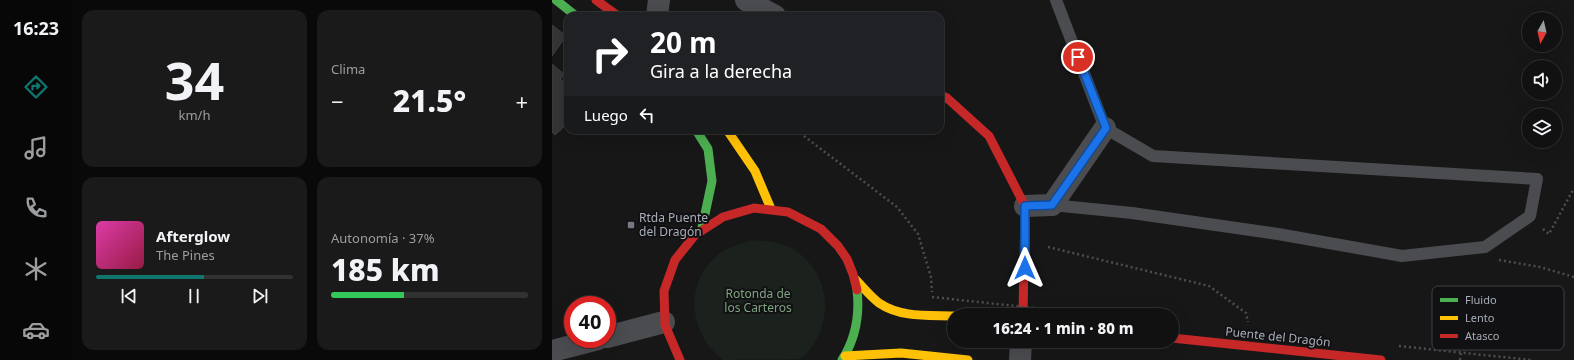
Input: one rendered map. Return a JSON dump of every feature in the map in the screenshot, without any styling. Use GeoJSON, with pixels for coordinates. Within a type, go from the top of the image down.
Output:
{"type":"FeatureCollection","features":[{"type":"Feature","properties":{"kind":"main road"},"geometry":{"type":"LineString","coordinates":[[556,0],[571,12]]}},
{"type":"Feature","properties":{"kind":"main road"},"geometry":{"type":"LineString","coordinates":[[596,0],[612,12]]}},
{"type":"Feature","properties":{"kind":"main road"},"geometry":{"type":"LineString","coordinates":[[944,97],[989,136],[1025,206],[1023,308]]}},
{"type":"Feature","properties":{"kind":"main road"},"geometry":{"type":"LineString","coordinates":[[699,134],[708,149],[712,181],[702,228]]}},
{"type":"Feature","properties":{"kind":"main road"},"geometry":{"type":"LineString","coordinates":[[730,134],[755,171],[771,209]]}},
{"type":"Feature","properties":{"kind":"main road"},"geometry":{"type":"LineString","coordinates":[[680,360],[672,348],[664,322],[663,296],[669,270],[683,247],[702,228],[723,216],[746,209],[771,209],[802,218],[823,231],[842,252],[855,279],[859,313],[854,335],[844,358],[901,353],[968,360]]}},
{"type":"Feature","properties":{"kind":"main road"},"geometry":{"type":"LineString","coordinates":[[855,279],[885,307],[913,314],[947,316]]}},
{"type":"Feature","properties":{"kind":"main road","name":"Puente del Dragón"},"geometry":{"type":"LineString","coordinates":[[1179,339],[1381,360]]}},
{"type":"Feature","properties":{"kind":"street"},"geometry":{"type":"LineString","coordinates":[[658,12],[659,0]]}},
{"type":"Feature","properties":{"kind":"street"},"geometry":{"type":"LineString","coordinates":[[746,0],[768,12]]}},
{"type":"Feature","properties":{"kind":"street"},"geometry":{"type":"LineString","coordinates":[[1025,206],[1052,205],[1106,128]]}},
{"type":"Feature","properties":{"kind":"street"},"geometry":{"type":"LineString","coordinates":[[616,335],[664,322]]}},
{"type":"Feature","properties":{"kind":"street"},"geometry":{"type":"LineString","coordinates":[[552,351],[564,348]]}},
{"type":"Feature","properties":{"kind":"street"},"geometry":{"type":"LineString","coordinates":[[1020,360],[1021,348]]}},
{"type":"Feature","properties":{"kind":"lane"},"geometry":{"type":"LineString","coordinates":[[1052,205],[1132,213],[1278,234],[1402,256],[1485,247],[1530,216],[1537,179],[1153,156],[1106,128],[1056,0]]}},
{"type":"Feature","properties":{"kind":"path"},"geometry":{"type":"LineString","coordinates":[[801,134],[897,207],[918,234],[931,277],[933,315]]}},
{"type":"Feature","properties":{"kind":"path"},"geometry":{"type":"LineString","coordinates":[[1530,216],[1549,234],[1574,188]]}},
{"type":"Feature","properties":{"kind":"path"},"geometry":{"type":"LineString","coordinates":[[1025,241],[1209,286],[1246,312],[1248,325]]}},
{"type":"Feature","properties":{"kind":"path"},"geometry":{"type":"LineString","coordinates":[[932,297],[1034,308]]}},
{"type":"Feature","properties":{"kind":"path"},"geometry":{"type":"LineString","coordinates":[[1460,360],[1461,353]]}},
{"type":"Feature","properties":{"kind":"green space","name":"Rotonda de los Carteros"},"geometry":{"type":"Polygon","coordinates":[[[753,240],[781,244],[796,251],[815,270],[820,281],[824,293],[825,306],[821,330],[810,350],[798,359],[723,360],[712,350],[698,325],[695,311],[695,297],[698,283],[704,270],[714,258],[727,249],[753,240]]]}},
{"type":"Feature","properties":{"kind":"building"},"geometry":{"type":"Polygon","coordinates":[[[552,25],[564,34],[564,39],[552,56],[552,25]]]}},
{"type":"Feature","properties":{"kind":"building"},"geometry":{"type":"Polygon","coordinates":[[[552,64],[564,74],[560,79],[564,82],[564,127],[555,135],[552,132],[552,64]]]}},
{"type":"Feature","properties":{"kind":"traffic: fast"},"geometry":{"type":"LineString","coordinates":[[556,0],[571,12]]}},
{"type":"Feature","properties":{"kind":"traffic: fast"},"geometry":{"type":"LineString","coordinates":[[699,134],[708,149],[712,181],[702,228]]}},
{"type":"Feature","properties":{"kind":"traffic: fast"},"geometry":{"type":"LineString","coordinates":[[842,360],[851,343],[856,326],[858,309],[857,290]]}},
{"type":"Feature","properties":{"kind":"traffic: slow"},"geometry":{"type":"LineString","coordinates":[[730,134],[755,171],[771,209]]}},
{"type":"Feature","properties":{"kind":"traffic: slow"},"geometry":{"type":"LineString","coordinates":[[855,279],[879,303],[888,308],[915,315],[947,316]]}},
{"type":"Feature","properties":{"kind":"traffic: slow"},"geometry":{"type":"LineString","coordinates":[[845,356],[901,353],[968,360]]}},
{"type":"Feature","properties":{"kind":"traffic: jam"},"geometry":{"type":"LineString","coordinates":[[596,0],[612,12]]}},
{"type":"Feature","properties":{"kind":"traffic: jam"},"geometry":{"type":"LineString","coordinates":[[944,97],[989,136],[1025,206],[1023,308]]}},
{"type":"Feature","properties":{"kind":"traffic: jam"},"geometry":{"type":"LineString","coordinates":[[680,360],[665,325],[664,291],[675,260],[695,235],[723,217],[754,208],[788,212],[821,229],[838,246],[847,259],[857,290]]}},
{"type":"Feature","properties":{"kind":"traffic: jam"},"geometry":{"type":"LineString","coordinates":[[1179,339],[1381,360]]}},
{"type":"Feature","properties":{"kind":"place","name":"Rtda Puente del Dragón"},"geometry":{"type":"Point","coordinates":[631,225]}},
{"type":"Feature","properties":{"kind":"route"},"geometry":{"type":"LineString","coordinates":[[1025,268],[1025,206],[1052,205],[1106,128],[1078,57]]}}]}
